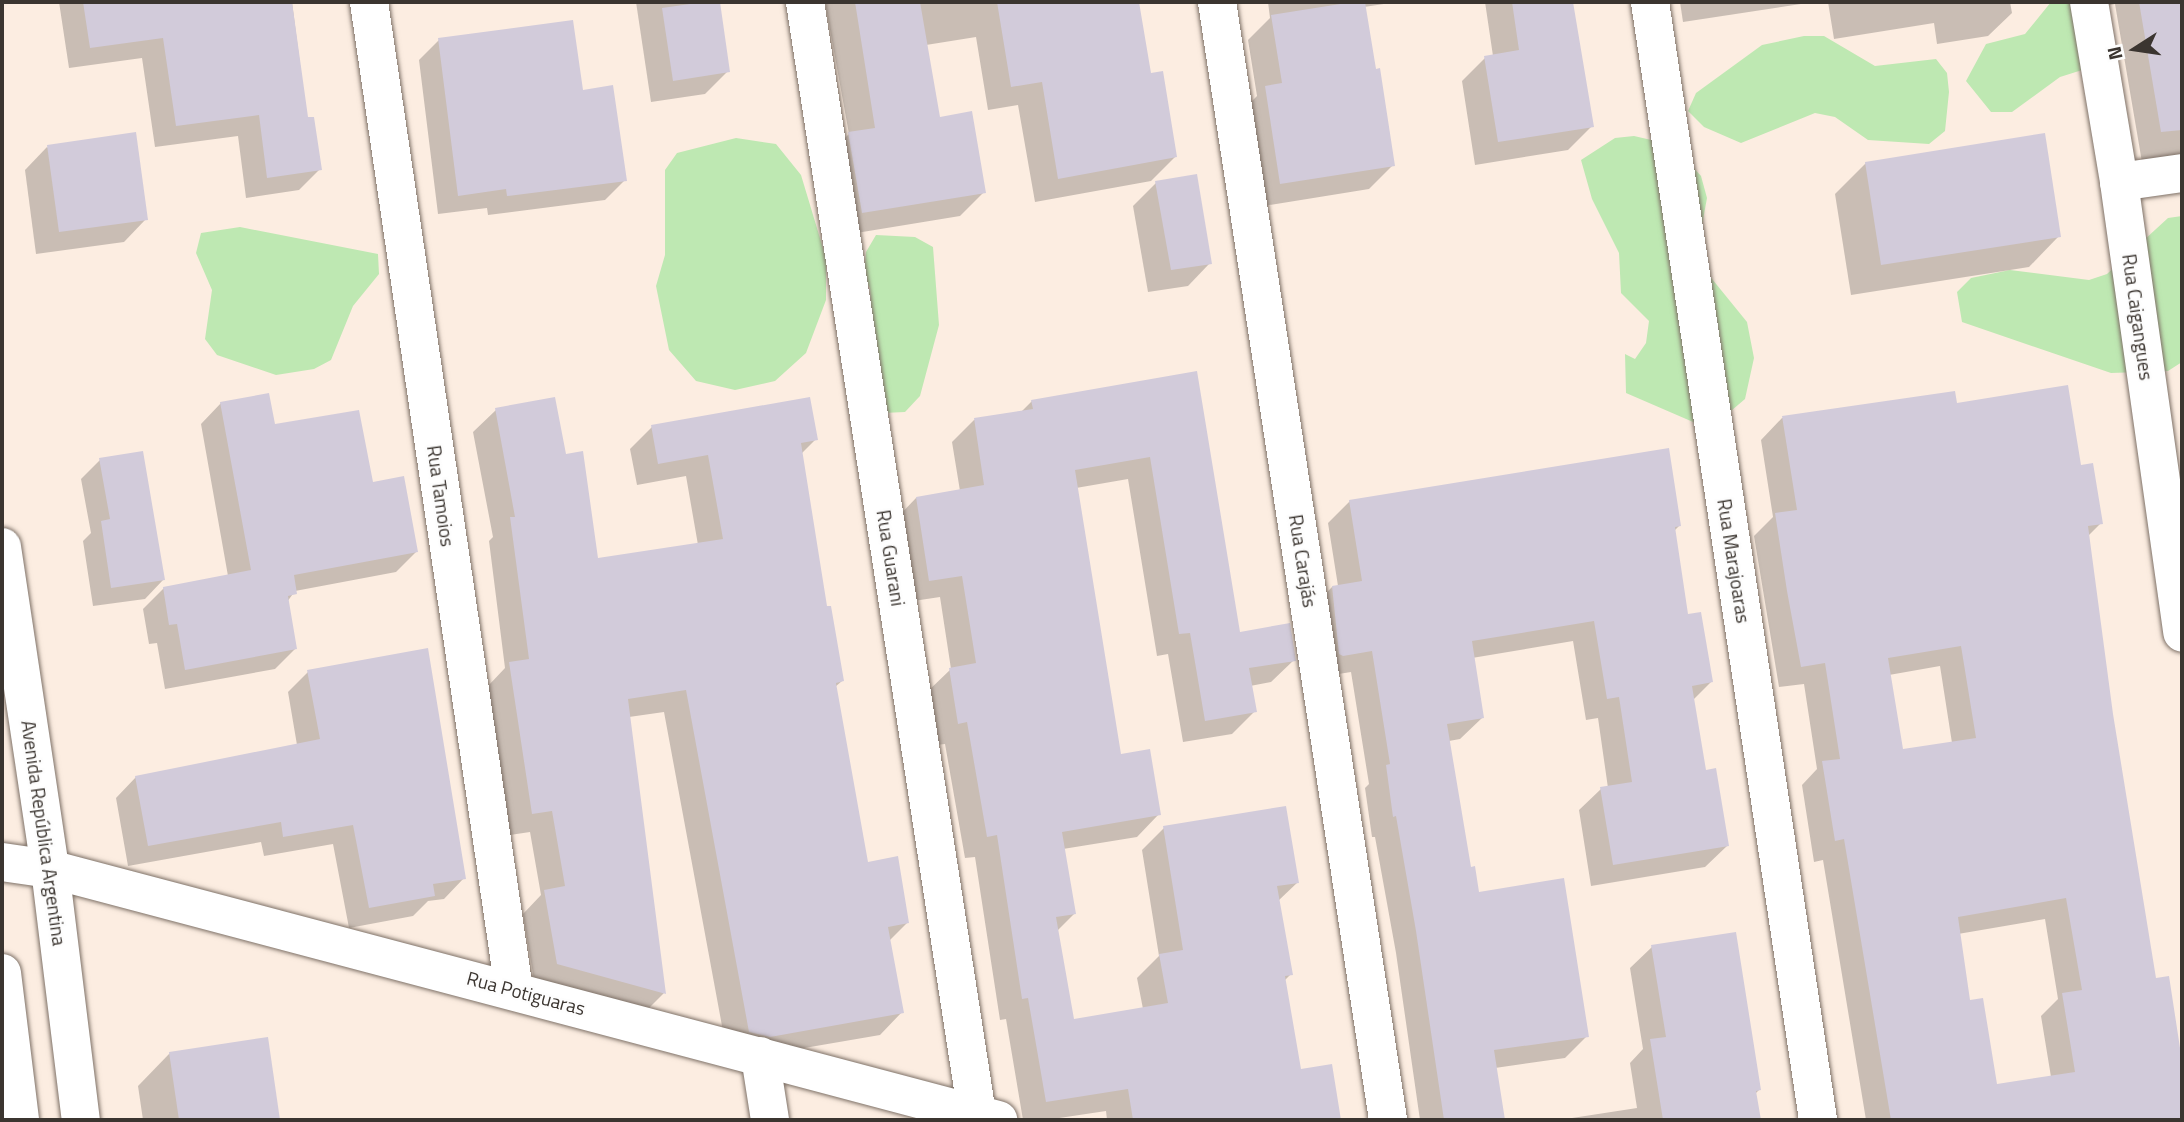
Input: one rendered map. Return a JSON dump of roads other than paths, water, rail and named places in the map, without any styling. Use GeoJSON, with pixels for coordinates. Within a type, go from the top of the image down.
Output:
{"type":"FeatureCollection","features":[{"type":"Feature","properties":{"kind":"street","name":"Rua Tamoios"},"geometry":{"type":"LineString","coordinates":[[369,2],[514,990]]}},
{"type":"Feature","properties":{"kind":"street","name":"Rua Guarani"},"geometry":{"type":"LineString","coordinates":[[805,2],[989,1117]]}},
{"type":"Feature","properties":{"kind":"street","name":"Rua Carajás"},"geometry":{"type":"LineString","coordinates":[[1217,2],[1388,1120]]}},
{"type":"Feature","properties":{"kind":"street","name":"Rua Marajoaras"},"geometry":{"type":"LineString","coordinates":[[1650,2],[1818,1120]]}},
{"type":"Feature","properties":{"kind":"street","name":"Rua Caigangues"},"geometry":{"type":"LineString","coordinates":[[2089,2],[2119,182],[2182,633]]}},
{"type":"Feature","properties":{"kind":"street"},"geometry":{"type":"LineString","coordinates":[[2119,182],[2182,173]]}},
{"type":"Feature","properties":{"kind":"street","name":"Avenida República Argentina"},"geometry":{"type":"LineString","coordinates":[[2,547],[50,869],[81,1120]]}},
{"type":"Feature","properties":{"kind":"street","name":"Rua Potiguaras"},"geometry":{"type":"LineString","coordinates":[[2,862],[50,869],[989,1117]]}},
{"type":"Feature","properties":{"kind":"street"},"geometry":{"type":"LineString","coordinates":[[2,973],[20,1120]]}},
{"type":"Feature","properties":{"kind":"street"},"geometry":{"type":"LineString","coordinates":[[760,1056],[770,1120]]}}]}
